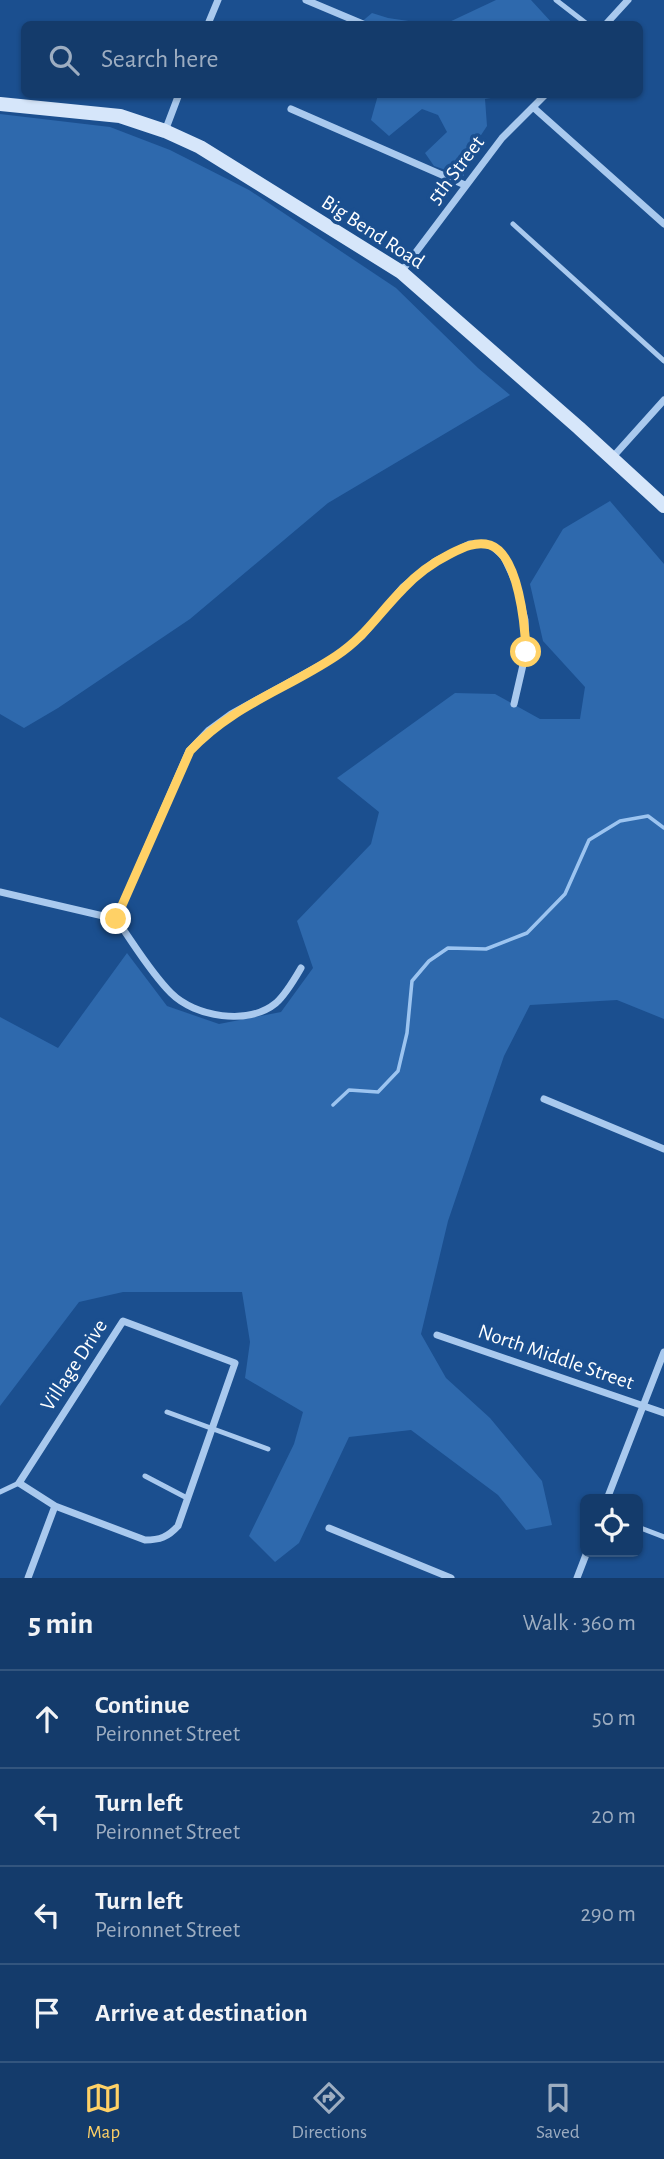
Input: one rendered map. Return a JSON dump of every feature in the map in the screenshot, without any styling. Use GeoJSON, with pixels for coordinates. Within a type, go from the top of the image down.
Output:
{"type":"FeatureCollection","features":[{"type":"Feature","properties":{"kind":"main road","name":"Big Bend Road"},"geometry":{"type":"LineString","coordinates":[[0,104],[120,116],[200,147],[401,272],[664,506]]}},
{"type":"Feature","properties":{"kind":"street"},"geometry":{"type":"LineString","coordinates":[[209,21],[218,0]]}},
{"type":"Feature","properties":{"kind":"street"},"geometry":{"type":"LineString","coordinates":[[306,0],[356,21]]}},
{"type":"Feature","properties":{"kind":"street"},"geometry":{"type":"LineString","coordinates":[[609,21],[628,0]]}},
{"type":"Feature","properties":{"kind":"street"},"geometry":{"type":"LineString","coordinates":[[164,131],[177,98]]}},
{"type":"Feature","properties":{"kind":"street","name":"5th Street"},"geometry":{"type":"LineString","coordinates":[[401,272],[502,138],[543,98]]}},
{"type":"Feature","properties":{"kind":"street"},"geometry":{"type":"LineString","coordinates":[[291,108],[465,185]]}},
{"type":"Feature","properties":{"kind":"street"},"geometry":{"type":"LineString","coordinates":[[534,108],[664,224]]}},
{"type":"Feature","properties":{"kind":"street"},"geometry":{"type":"LineString","coordinates":[[611,459],[664,400]]}},
{"type":"Feature","properties":{"kind":"street"},"geometry":{"type":"LineString","coordinates":[[116,919],[190,751],[209,730],[231,714],[335,657],[362,636],[403,587],[434,562],[470,544],[491,545],[504,557],[516,583],[525,620],[526,652],[514,704]]}},
{"type":"Feature","properties":{"kind":"street"},"geometry":{"type":"LineString","coordinates":[[0,892],[116,919],[173,995],[190,1007],[212,1013],[233,1016],[262,1011],[275,1003],[301,968]]}},
{"type":"Feature","properties":{"kind":"street"},"geometry":{"type":"LineString","coordinates":[[544,1098],[664,1149]]}},
{"type":"Feature","properties":{"kind":"street","name":"Village Drive"},"geometry":{"type":"LineString","coordinates":[[123,1321],[235,1363],[178,1526],[169,1535],[158,1540],[145,1540],[55,1506],[19,1483],[123,1321]]}},
{"type":"Feature","properties":{"kind":"street","name":"North Middle Street"},"geometry":{"type":"LineString","coordinates":[[437,1335],[664,1413]]}},
{"type":"Feature","properties":{"kind":"street"},"geometry":{"type":"LineString","coordinates":[[609,1494],[664,1352]]}},
{"type":"Feature","properties":{"kind":"street"},"geometry":{"type":"LineString","coordinates":[[28,1578],[55,1506]]}},
{"type":"Feature","properties":{"kind":"street"},"geometry":{"type":"LineString","coordinates":[[329,1528],[451,1578]]}},
{"type":"Feature","properties":{"kind":"street"},"geometry":{"type":"LineString","coordinates":[[577,1578],[585,1557]]}},
{"type":"Feature","properties":{"kind":"lane"},"geometry":{"type":"LineString","coordinates":[[556,0],[583,21]]}},
{"type":"Feature","properties":{"kind":"lane"},"geometry":{"type":"LineString","coordinates":[[513,224],[664,361]]}},
{"type":"Feature","properties":{"kind":"lane"},"geometry":{"type":"LineString","coordinates":[[167,1412],[268,1449]]}},
{"type":"Feature","properties":{"kind":"lane"},"geometry":{"type":"LineString","coordinates":[[145,1476],[187,1498]]}},
{"type":"Feature","properties":{"kind":"lane"},"geometry":{"type":"LineString","coordinates":[[0,1492],[19,1483]]}},
{"type":"Feature","properties":{"kind":"lane"},"geometry":{"type":"LineString","coordinates":[[643,1529],[664,1537]]}},
{"type":"Feature","properties":{"kind":"shaded area"},"geometry":{"type":"Polygon","coordinates":[[[496,0],[531,0],[550,21],[451,21],[496,0]]]}},
{"type":"Feature","properties":{"kind":"shaded area"},"geometry":{"type":"Polygon","coordinates":[[[372,13],[408,21],[363,21],[372,13]]]}},
{"type":"Feature","properties":{"kind":"shaded area"},"geometry":{"type":"Polygon","coordinates":[[[377,98],[491,98],[485,99],[487,126],[464,161],[464,176],[434,166],[425,153],[447,132],[438,115],[422,109],[389,136],[371,120],[377,98]]]}},
{"type":"Feature","properties":{"kind":"shaded area"},"geometry":{"type":"Polygon","coordinates":[[[0,114],[110,127],[170,150],[249,190],[396,288],[478,368],[510,395],[328,503],[190,619],[24,728],[0,714],[0,114]]]}},
{"type":"Feature","properties":{"kind":"shaded area"},"geometry":{"type":"Polygon","coordinates":[[[610,501],[664,564],[664,1019],[617,1000],[530,1005],[504,1056],[448,1221],[421,1334],[446,1378],[490,1418],[542,1481],[552,1525],[526,1530],[498,1495],[411,1430],[349,1437],[299,1543],[275,1562],[249,1536],[294,1444],[303,1412],[245,1378],[250,1342],[242,1292],[123,1292],[79,1302],[0,1406],[0,1017],[58,1048],[127,953],[167,1006],[219,1024],[281,1012],[313,968],[297,921],[371,844],[379,812],[337,778],[455,693],[495,694],[540,719],[580,719],[585,687],[543,641],[530,584],[563,529],[610,501]]]}},
{"type":"Feature","properties":{"kind":"waterway"},"geometry":{"type":"LineString","coordinates":[[333,1105],[349,1090],[378,1092],[398,1071],[407,1033],[412,981],[429,961],[448,948],[486,949],[527,933],[565,894],[589,840],[620,821],[648,816],[664,828]]}},
{"type":"Feature","properties":{"kind":"route"},"geometry":{"type":"LineString","coordinates":[[116,919],[129,895],[190,751],[209,730],[231,714],[335,657],[362,636],[403,587],[434,562],[470,544],[491,545],[504,557],[516,583],[525,620],[526,652]]}}]}
